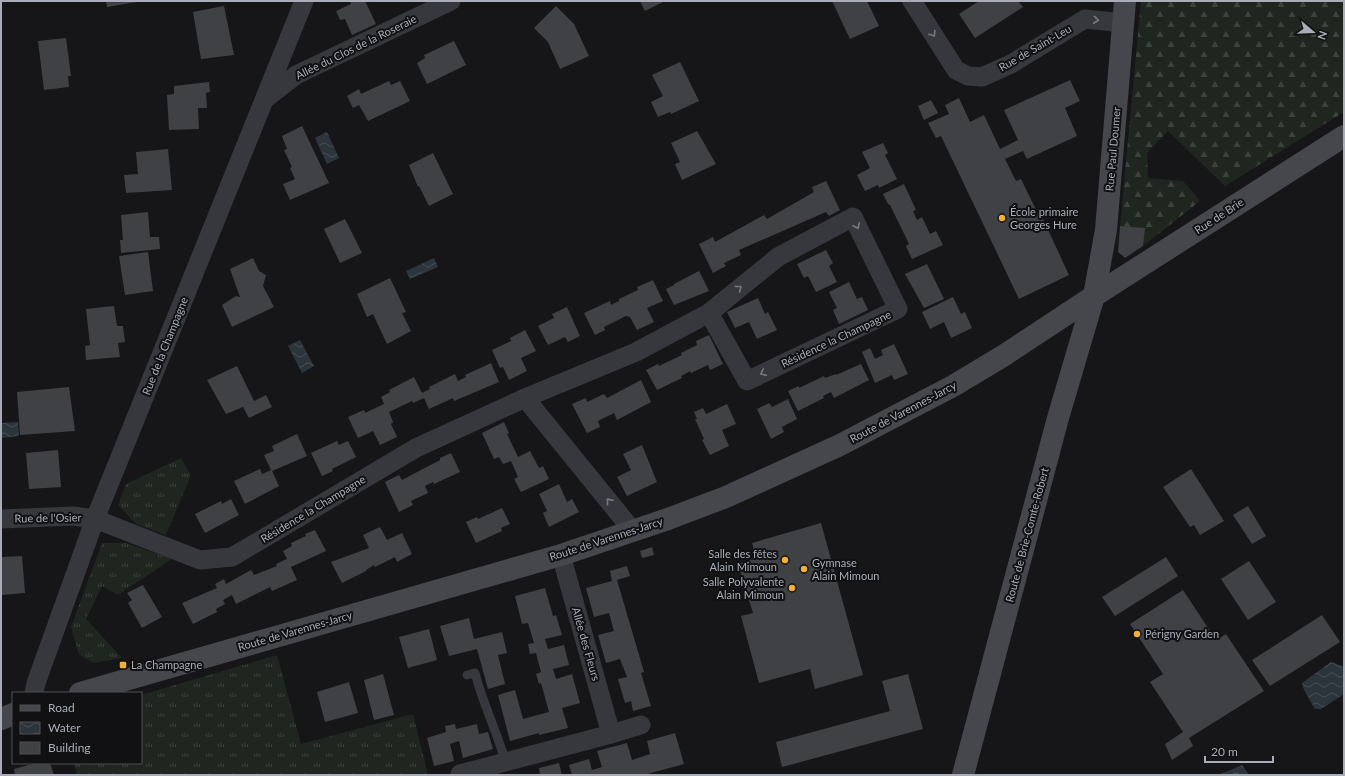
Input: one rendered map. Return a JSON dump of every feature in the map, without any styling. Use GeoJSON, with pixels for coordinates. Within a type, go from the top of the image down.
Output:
{"type":"FeatureCollection","features":[{"type":"Feature","properties":{"kind":"street","name":"Rue de la Champagne"},"geometry":{"type":"LineString","coordinates":[[34,692],[36,683],[95,519],[304,1]]}},
{"type":"Feature","properties":{"kind":"street","name":"Allée du Clos de la Roseraie"},"geometry":{"type":"LineString","coordinates":[[265,99],[296,75],[451,1]]}},
{"type":"Feature","properties":{"kind":"street","name":"Rue de Saint-Leu"},"geometry":{"type":"LineString","coordinates":[[912,1],[956,70],[968,76],[982,77],[1011,64],[1085,19],[1124,23]]}},
{"type":"Feature","properties":{"kind":"street","name":"Rue Paul Doumer"},"geometry":{"type":"LineString","coordinates":[[1094,296],[1106,230],[1125,1]]}},
{"type":"Feature","properties":{"kind":"street","name":"Rue de Brie"},"geometry":{"type":"LineString","coordinates":[[1094,296],[1344,136]]}},
{"type":"Feature","properties":{"kind":"street","name":"Résidence la Champagne"},"geometry":{"type":"LineString","coordinates":[[95,519],[200,560],[232,557],[416,448],[525,398],[636,352],[709,313],[778,256],[853,217],[898,309],[748,381],[709,313]]}},
{"type":"Feature","properties":{"kind":"street","name":"Route de Varennes-Jarcy"},"geometry":{"type":"LineString","coordinates":[[83,692],[561,555],[633,531],[726,497],[840,445],[965,379],[1003,356],[1094,296]]}},
{"type":"Feature","properties":{"kind":"street","name":"Route de Brie-Comte-Robert"},"geometry":{"type":"LineString","coordinates":[[963,775],[1058,418],[1094,296]]}},
{"type":"Feature","properties":{"kind":"street"},"geometry":{"type":"LineString","coordinates":[[525,398],[633,531]]}},
{"type":"Feature","properties":{"kind":"street","name":"Rue de l'Osier"},"geometry":{"type":"LineString","coordinates":[[1,519],[73,516],[95,519]]}},
{"type":"Feature","properties":{"kind":"street","name":"Allée des Fleurs"},"geometry":{"type":"LineString","coordinates":[[561,555],[611,734]]}},
{"type":"Feature","properties":{"kind":"street"},"geometry":{"type":"LineString","coordinates":[[1,719],[12,714]]}},
{"type":"Feature","properties":{"kind":"street"},"geometry":{"type":"LineString","coordinates":[[460,774],[506,763],[641,725]]}},
{"type":"Feature","properties":{"kind":"lane"},"geometry":{"type":"LineString","coordinates":[[467,675],[475,673],[481,695],[496,730],[506,763]]}},
{"type":"Feature","properties":{"kind":"green space"},"geometry":{"type":"Polygon","coordinates":[[[1141,1],[1344,1],[1344,112],[1225,186],[1168,131],[1147,153],[1148,178],[1183,181],[1200,201],[1143,246],[1144,228],[1120,226],[1141,1]]]}},
{"type":"Feature","properties":{"kind":"green space"},"geometry":{"type":"Polygon","coordinates":[[[181,458],[191,475],[166,535],[136,524],[118,505],[126,484],[181,458]]]}},
{"type":"Feature","properties":{"kind":"green space"},"geometry":{"type":"Polygon","coordinates":[[[102,543],[126,543],[172,559],[118,595],[102,586],[86,619],[122,658],[94,663],[79,655],[71,627],[102,543]]]}},
{"type":"Feature","properties":{"kind":"green space"},"geometry":{"type":"Polygon","coordinates":[[[277,655],[301,744],[413,714],[428,775],[77,775],[74,764],[142,764],[142,695],[277,655]]]}},
{"type":"Feature","properties":{"kind":"water"},"geometry":{"type":"Polygon","coordinates":[[[327,132],[339,158],[327,164],[315,138],[327,132]]]}},
{"type":"Feature","properties":{"kind":"water"},"geometry":{"type":"Polygon","coordinates":[[[434,258],[438,267],[410,279],[406,271],[434,258]]]}},
{"type":"Feature","properties":{"kind":"water"},"geometry":{"type":"Polygon","coordinates":[[[300,340],[314,366],[302,373],[288,346],[300,340]]]}},
{"type":"Feature","properties":{"kind":"water"},"geometry":{"type":"Polygon","coordinates":[[[18,422],[19,436],[1,438],[1,423],[18,422]]]}},
{"type":"Feature","properties":{"kind":"water"},"geometry":{"type":"Polygon","coordinates":[[[1331,662],[1342,666],[1344,669],[1344,694],[1321,709],[1315,709],[1304,690],[1302,683],[1331,662]]]}},
{"type":"Feature","properties":{"kind":"water"},"geometry":{"type":"Polygon","coordinates":[[[1242,765],[1249,775],[1218,775],[1242,765]]]}},
{"type":"Feature","properties":{"kind":"building"},"geometry":{"type":"Polygon","coordinates":[[[106,1],[137,1],[137,2],[107,7],[106,1]]]}},
{"type":"Feature","properties":{"kind":"building"},"geometry":{"type":"Polygon","coordinates":[[[350,1],[365,1],[376,24],[352,35],[345,19],[340,20],[336,11],[351,4],[350,1]]]}},
{"type":"Feature","properties":{"kind":"building"},"geometry":{"type":"Polygon","coordinates":[[[640,1],[665,1],[645,11],[640,1]]]}},
{"type":"Feature","properties":{"kind":"building"},"geometry":{"type":"Polygon","coordinates":[[[832,1],[867,1],[879,26],[850,39],[832,1]]]}},
{"type":"Feature","properties":{"kind":"building"},"geometry":{"type":"Polygon","coordinates":[[[979,1],[1018,1],[1023,7],[975,38],[959,14],[979,1]]]}},
{"type":"Feature","properties":{"kind":"building"},"geometry":{"type":"Polygon","coordinates":[[[224,6],[234,55],[201,59],[193,12],[224,6]]]}},
{"type":"Feature","properties":{"kind":"building"},"geometry":{"type":"Polygon","coordinates":[[[556,6],[574,24],[589,56],[560,69],[548,42],[534,28],[556,6]]]}},
{"type":"Feature","properties":{"kind":"building"},"geometry":{"type":"Polygon","coordinates":[[[66,38],[71,76],[68,76],[69,87],[44,90],[38,41],[66,38]]]}},
{"type":"Feature","properties":{"kind":"building"},"geometry":{"type":"Polygon","coordinates":[[[454,41],[466,65],[427,84],[417,63],[425,58],[424,55],[454,41]]]}},
{"type":"Feature","properties":{"kind":"building"},"geometry":{"type":"Polygon","coordinates":[[[680,62],[699,101],[671,114],[670,112],[658,117],[651,102],[663,96],[652,75],[680,62]]]}},
{"type":"Feature","properties":{"kind":"building"},"geometry":{"type":"Polygon","coordinates":[[[1070,80],[1080,101],[1065,108],[1077,136],[1027,159],[1023,151],[1005,159],[1016,181],[1021,179],[1041,220],[1043,219],[1069,275],[1019,299],[941,136],[936,138],[928,123],[949,114],[945,105],[959,98],[970,122],[984,115],[1000,149],[1018,140],[1004,110],[1070,80]]]}},
{"type":"Feature","properties":{"kind":"building"},"geometry":{"type":"Polygon","coordinates":[[[389,81],[391,85],[400,81],[410,101],[368,121],[359,105],[353,108],[347,96],[359,89],[361,94],[389,81]]]}},
{"type":"Feature","properties":{"kind":"building"},"geometry":{"type":"Polygon","coordinates":[[[209,82],[210,92],[206,93],[207,108],[198,108],[199,129],[169,130],[167,95],[174,94],[174,86],[209,82]]]}},
{"type":"Feature","properties":{"kind":"building"},"geometry":{"type":"Polygon","coordinates":[[[931,100],[938,113],[924,120],[918,106],[931,100]]]}},
{"type":"Feature","properties":{"kind":"building"},"geometry":{"type":"Polygon","coordinates":[[[302,126],[329,183],[290,200],[283,184],[295,179],[290,168],[292,167],[284,150],[287,149],[282,136],[302,126]]]}},
{"type":"Feature","properties":{"kind":"building"},"geometry":{"type":"Polygon","coordinates":[[[697,131],[716,164],[682,180],[675,164],[680,162],[671,143],[697,131]]]}},
{"type":"Feature","properties":{"kind":"building"},"geometry":{"type":"Polygon","coordinates":[[[883,143],[888,153],[885,155],[897,179],[879,188],[878,185],[865,191],[857,175],[870,168],[862,152],[883,143]]]}},
{"type":"Feature","properties":{"kind":"building"},"geometry":{"type":"Polygon","coordinates":[[[168,149],[172,190],[126,193],[124,175],[138,174],[136,152],[168,149]]]}},
{"type":"Feature","properties":{"kind":"building"},"geometry":{"type":"Polygon","coordinates":[[[433,153],[453,194],[429,206],[419,186],[418,187],[409,165],[433,153]]]}},
{"type":"Feature","properties":{"kind":"building"},"geometry":{"type":"Polygon","coordinates":[[[826,181],[840,210],[829,216],[826,212],[739,250],[741,255],[724,263],[726,266],[713,273],[699,244],[713,237],[715,242],[764,215],[767,219],[814,192],[812,187],[826,181]]]}},
{"type":"Feature","properties":{"kind":"building"},"geometry":{"type":"Polygon","coordinates":[[[904,184],[916,210],[913,211],[917,220],[922,217],[930,234],[936,231],[943,245],[912,259],[906,246],[909,244],[883,194],[904,184]]]}},
{"type":"Feature","properties":{"kind":"building"},"geometry":{"type":"Polygon","coordinates":[[[148,212],[150,237],[159,237],[160,249],[121,253],[120,240],[123,240],[121,215],[148,212]]]}},
{"type":"Feature","properties":{"kind":"building"},"geometry":{"type":"Polygon","coordinates":[[[345,219],[362,253],[340,263],[324,229],[345,219]]]}},
{"type":"Feature","properties":{"kind":"building"},"geometry":{"type":"Polygon","coordinates":[[[1120,226],[1145,228],[1143,246],[1125,258],[1118,252],[1120,226]]]}},
{"type":"Feature","properties":{"kind":"building"},"geometry":{"type":"Polygon","coordinates":[[[826,250],[833,263],[829,266],[837,282],[816,292],[808,276],[804,278],[797,264],[826,250]]]}},
{"type":"Feature","properties":{"kind":"building"},"geometry":{"type":"Polygon","coordinates":[[[148,252],[153,291],[125,295],[119,256],[148,252]]]}},
{"type":"Feature","properties":{"kind":"building"},"geometry":{"type":"Polygon","coordinates":[[[253,258],[259,271],[266,275],[263,286],[274,307],[232,327],[222,305],[236,296],[240,297],[230,269],[253,258]]]}},
{"type":"Feature","properties":{"kind":"building"},"geometry":{"type":"Polygon","coordinates":[[[927,264],[944,299],[924,308],[905,274],[927,264]]]}},
{"type":"Feature","properties":{"kind":"building"},"geometry":{"type":"Polygon","coordinates":[[[699,271],[709,291],[674,305],[666,289],[699,271]]]}},
{"type":"Feature","properties":{"kind":"building"},"geometry":{"type":"Polygon","coordinates":[[[390,278],[406,312],[402,313],[411,331],[387,344],[373,314],[367,317],[357,294],[390,278]]]}},
{"type":"Feature","properties":{"kind":"building"},"geometry":{"type":"Polygon","coordinates":[[[653,280],[663,301],[647,308],[654,322],[637,330],[630,317],[626,316],[604,327],[605,330],[595,335],[584,313],[610,301],[611,305],[619,301],[619,299],[638,290],[637,287],[653,280]]]}},
{"type":"Feature","properties":{"kind":"building"},"geometry":{"type":"Polygon","coordinates":[[[849,282],[857,299],[862,297],[868,310],[839,324],[833,310],[837,308],[829,292],[849,282]]]}},
{"type":"Feature","properties":{"kind":"building"},"geometry":{"type":"Polygon","coordinates":[[[953,297],[961,314],[965,312],[972,328],[951,338],[944,322],[930,329],[922,312],[953,297]]]}},
{"type":"Feature","properties":{"kind":"building"},"geometry":{"type":"Polygon","coordinates":[[[758,298],[765,314],[768,312],[777,330],[757,339],[749,322],[735,328],[727,312],[758,298]]]}},
{"type":"Feature","properties":{"kind":"building"},"geometry":{"type":"Polygon","coordinates":[[[114,306],[117,326],[123,326],[125,342],[118,343],[120,357],[86,360],[85,346],[90,345],[86,309],[114,306]]]}},
{"type":"Feature","properties":{"kind":"building"},"geometry":{"type":"Polygon","coordinates":[[[567,307],[580,336],[568,342],[565,337],[548,345],[538,326],[554,318],[552,314],[567,307]]]}},
{"type":"Feature","properties":{"kind":"building"},"geometry":{"type":"Polygon","coordinates":[[[525,330],[536,351],[521,358],[527,371],[509,380],[503,367],[500,368],[492,350],[511,341],[510,338],[525,330]]]}},
{"type":"Feature","properties":{"kind":"building"},"geometry":{"type":"Polygon","coordinates":[[[709,335],[723,364],[710,370],[708,365],[691,373],[690,371],[681,376],[682,378],[657,390],[646,370],[658,364],[659,366],[682,355],[681,353],[697,345],[696,341],[709,335]]]}},
{"type":"Feature","properties":{"kind":"building"},"geometry":{"type":"Polygon","coordinates":[[[894,344],[908,374],[894,380],[892,375],[875,383],[862,352],[870,348],[875,359],[883,355],[881,350],[894,344]]]}},
{"type":"Feature","properties":{"kind":"building"},"geometry":{"type":"Polygon","coordinates":[[[491,363],[499,382],[454,401],[453,398],[429,409],[424,398],[413,403],[412,401],[389,412],[393,422],[391,424],[397,437],[380,445],[373,431],[358,438],[348,417],[364,410],[365,413],[384,404],[381,397],[390,392],[389,390],[414,377],[422,393],[430,389],[429,387],[455,374],[458,381],[466,377],[465,375],[491,363]]]}},
{"type":"Feature","properties":{"kind":"building"},"geometry":{"type":"Polygon","coordinates":[[[861,364],[869,380],[834,398],[831,392],[823,396],[824,398],[798,411],[788,391],[799,386],[799,388],[824,376],[825,378],[836,375],[861,364]]]}},
{"type":"Feature","properties":{"kind":"building"},"geometry":{"type":"Polygon","coordinates":[[[237,366],[254,401],[266,395],[272,407],[249,418],[243,407],[226,414],[207,380],[237,366]]]}},
{"type":"Feature","properties":{"kind":"building"},"geometry":{"type":"Polygon","coordinates":[[[641,380],[651,402],[617,420],[614,413],[598,421],[600,427],[587,433],[572,404],[586,398],[587,402],[604,394],[607,398],[641,380]]]}},
{"type":"Feature","properties":{"kind":"building"},"geometry":{"type":"Polygon","coordinates":[[[69,387],[75,431],[20,435],[17,392],[69,387]]]}},
{"type":"Feature","properties":{"kind":"building"},"geometry":{"type":"Polygon","coordinates":[[[788,399],[797,419],[782,427],[784,432],[771,439],[757,409],[769,403],[772,407],[788,399]]]}},
{"type":"Feature","properties":{"kind":"building"},"geometry":{"type":"Polygon","coordinates":[[[727,404],[736,424],[722,430],[729,446],[710,455],[702,440],[704,439],[695,419],[697,419],[694,412],[703,408],[706,414],[727,404]]]}},
{"type":"Feature","properties":{"kind":"building"},"geometry":{"type":"Polygon","coordinates":[[[504,422],[509,433],[507,434],[518,457],[530,451],[539,468],[543,466],[549,479],[521,492],[514,479],[518,477],[511,461],[503,464],[499,457],[494,459],[482,433],[504,422]]]}},
{"type":"Feature","properties":{"kind":"building"},"geometry":{"type":"Polygon","coordinates":[[[297,434],[307,456],[272,471],[279,486],[245,504],[234,481],[260,469],[262,474],[271,470],[264,455],[274,451],[272,446],[297,434]]]}},
{"type":"Feature","properties":{"kind":"building"},"geometry":{"type":"Polygon","coordinates":[[[337,441],[339,445],[348,441],[356,457],[332,469],[333,471],[322,476],[311,453],[337,441]]]}},
{"type":"Feature","properties":{"kind":"building"},"geometry":{"type":"Polygon","coordinates":[[[642,445],[657,482],[627,496],[617,477],[631,470],[623,454],[642,445]]]}},
{"type":"Feature","properties":{"kind":"building"},"geometry":{"type":"Polygon","coordinates":[[[58,450],[61,487],[29,489],[26,453],[58,450]]]}},
{"type":"Feature","properties":{"kind":"building"},"geometry":{"type":"Polygon","coordinates":[[[451,453],[460,472],[434,484],[433,482],[425,486],[428,493],[411,501],[413,505],[399,512],[385,482],[399,475],[402,480],[451,453]]]}},
{"type":"Feature","properties":{"kind":"building"},"geometry":{"type":"Polygon","coordinates":[[[1191,469],[1224,521],[1200,535],[1194,525],[1190,527],[1163,487],[1191,469]]]}},
{"type":"Feature","properties":{"kind":"building"},"geometry":{"type":"Polygon","coordinates":[[[559,484],[567,502],[572,499],[579,512],[549,527],[543,513],[547,511],[539,494],[559,484]]]}},
{"type":"Feature","properties":{"kind":"building"},"geometry":{"type":"Polygon","coordinates":[[[231,499],[239,515],[205,533],[195,514],[221,501],[222,504],[231,499]]]}},
{"type":"Feature","properties":{"kind":"building"},"geometry":{"type":"Polygon","coordinates":[[[1248,506],[1266,536],[1252,544],[1233,515],[1248,506]]]}},
{"type":"Feature","properties":{"kind":"building"},"geometry":{"type":"Polygon","coordinates":[[[502,508],[510,524],[501,528],[502,531],[476,543],[466,522],[477,517],[478,519],[502,508]]]}},
{"type":"Feature","properties":{"kind":"building","name":"Salle Polyvalente Alain Mimoun"},"geometry":{"type":"Polygon","coordinates":[[[821,523],[863,675],[815,689],[810,669],[759,683],[741,616],[753,613],[738,564],[756,558],[752,543],[821,523]]]}},
{"type":"Feature","properties":{"kind":"building"},"geometry":{"type":"Polygon","coordinates":[[[380,527],[387,540],[402,533],[412,554],[397,562],[395,557],[375,567],[374,565],[366,571],[342,583],[331,562],[369,548],[363,535],[380,527]]]}},
{"type":"Feature","properties":{"kind":"building"},"geometry":{"type":"Polygon","coordinates":[[[315,530],[326,551],[291,567],[297,580],[272,591],[270,587],[236,604],[232,595],[223,600],[225,604],[216,609],[217,612],[193,624],[182,603],[217,588],[215,584],[224,579],[226,584],[251,570],[254,575],[277,566],[276,564],[287,559],[283,551],[292,546],[291,543],[306,536],[305,534],[315,530]]]}},
{"type":"Feature","properties":{"kind":"building"},"geometry":{"type":"Polygon","coordinates":[[[652,547],[654,555],[642,558],[640,551],[652,547]]]}},
{"type":"Feature","properties":{"kind":"building"},"geometry":{"type":"Polygon","coordinates":[[[22,556],[25,593],[1,595],[1,557],[22,556]]]}},
{"type":"Feature","properties":{"kind":"building"},"geometry":{"type":"Polygon","coordinates":[[[1166,557],[1178,576],[1115,616],[1102,597],[1166,557]]]}},
{"type":"Feature","properties":{"kind":"building"},"geometry":{"type":"Polygon","coordinates":[[[1249,561],[1276,602],[1248,620],[1221,579],[1249,561]]]}},
{"type":"Feature","properties":{"kind":"building"},"geometry":{"type":"Polygon","coordinates":[[[627,566],[630,576],[617,580],[644,672],[641,673],[651,706],[633,711],[631,701],[625,703],[618,679],[627,677],[620,659],[606,663],[598,635],[614,631],[609,613],[594,617],[586,588],[612,581],[610,571],[627,566]]]}},
{"type":"Feature","properties":{"kind":"building"},"geometry":{"type":"Polygon","coordinates":[[[143,585],[162,617],[142,628],[128,603],[132,600],[127,593],[143,585]]]}},
{"type":"Feature","properties":{"kind":"building"},"geometry":{"type":"Polygon","coordinates":[[[545,588],[553,616],[556,615],[562,635],[545,639],[548,649],[564,645],[569,665],[553,669],[556,679],[572,674],[580,703],[562,708],[568,728],[539,735],[539,733],[510,741],[498,695],[515,690],[523,719],[549,712],[541,683],[539,684],[536,674],[541,672],[536,653],[530,654],[528,644],[534,643],[528,623],[522,624],[515,596],[545,588]]]}},
{"type":"Feature","properties":{"kind":"building"},"geometry":{"type":"Polygon","coordinates":[[[1183,590],[1216,640],[1226,634],[1264,691],[1189,738],[1193,746],[1172,760],[1165,744],[1183,732],[1150,682],[1163,674],[1130,624],[1183,590]]]}},
{"type":"Feature","properties":{"kind":"building"},"geometry":{"type":"Polygon","coordinates":[[[1322,615],[1340,642],[1270,686],[1252,660],[1322,615]]]}},
{"type":"Feature","properties":{"kind":"building"},"geometry":{"type":"Polygon","coordinates":[[[469,618],[474,639],[502,632],[507,653],[498,655],[505,684],[488,689],[477,649],[449,656],[440,626],[469,618]]]}},
{"type":"Feature","properties":{"kind":"building"},"geometry":{"type":"Polygon","coordinates":[[[429,629],[437,660],[408,668],[399,637],[429,629]]]}},
{"type":"Feature","properties":{"kind":"building"},"geometry":{"type":"Polygon","coordinates":[[[383,674],[394,715],[374,720],[364,680],[383,674]]]}},
{"type":"Feature","properties":{"kind":"building"},"geometry":{"type":"Polygon","coordinates":[[[908,674],[923,729],[782,767],[776,742],[890,711],[882,681],[908,674]]]}},
{"type":"Feature","properties":{"kind":"building"},"geometry":{"type":"Polygon","coordinates":[[[349,682],[358,713],[325,722],[317,692],[349,682]]]}},
{"type":"Feature","properties":{"kind":"building"},"geometry":{"type":"Polygon","coordinates":[[[455,724],[456,729],[477,724],[479,734],[488,732],[493,749],[463,758],[459,741],[450,744],[454,761],[434,766],[427,738],[446,732],[445,726],[455,724]]]}},
{"type":"Feature","properties":{"kind":"building"},"geometry":{"type":"Polygon","coordinates":[[[675,733],[684,764],[644,775],[572,775],[569,765],[589,759],[592,770],[602,767],[597,751],[627,743],[632,760],[650,754],[647,741],[675,733]]]}},
{"type":"Feature","properties":{"kind":"building"},"geometry":{"type":"Polygon","coordinates":[[[559,763],[562,775],[540,775],[539,768],[559,763]]]}},
{"type":"Feature","properties":{"kind":"building"},"geometry":{"type":"Polygon","coordinates":[[[32,764],[50,764],[54,775],[15,775],[14,769],[32,764]]]}},
{"type":"Feature","properties":{"kind":"place","name":"École primaire Georges Hure"},"geometry":{"type":"Point","coordinates":[1002,218]}},
{"type":"Feature","properties":{"kind":"place","name":"Salle des fêtes Alain Mimoun"},"geometry":{"type":"Point","coordinates":[785,560]}},
{"type":"Feature","properties":{"kind":"place","name":"Gymnase Alain Mimoun"},"geometry":{"type":"Point","coordinates":[804,569]}},
{"type":"Feature","properties":{"kind":"place","name":"Salle Polyvalente Alain Mimoun"},"geometry":{"type":"Point","coordinates":[792,588]}},
{"type":"Feature","properties":{"kind":"place","name":"Périgny Garden"},"geometry":{"type":"Point","coordinates":[1137,634]}},
{"type":"Feature","properties":{"kind":"place","name":"La Champagne"},"geometry":{"type":"Point","coordinates":[123,665]}}]}
